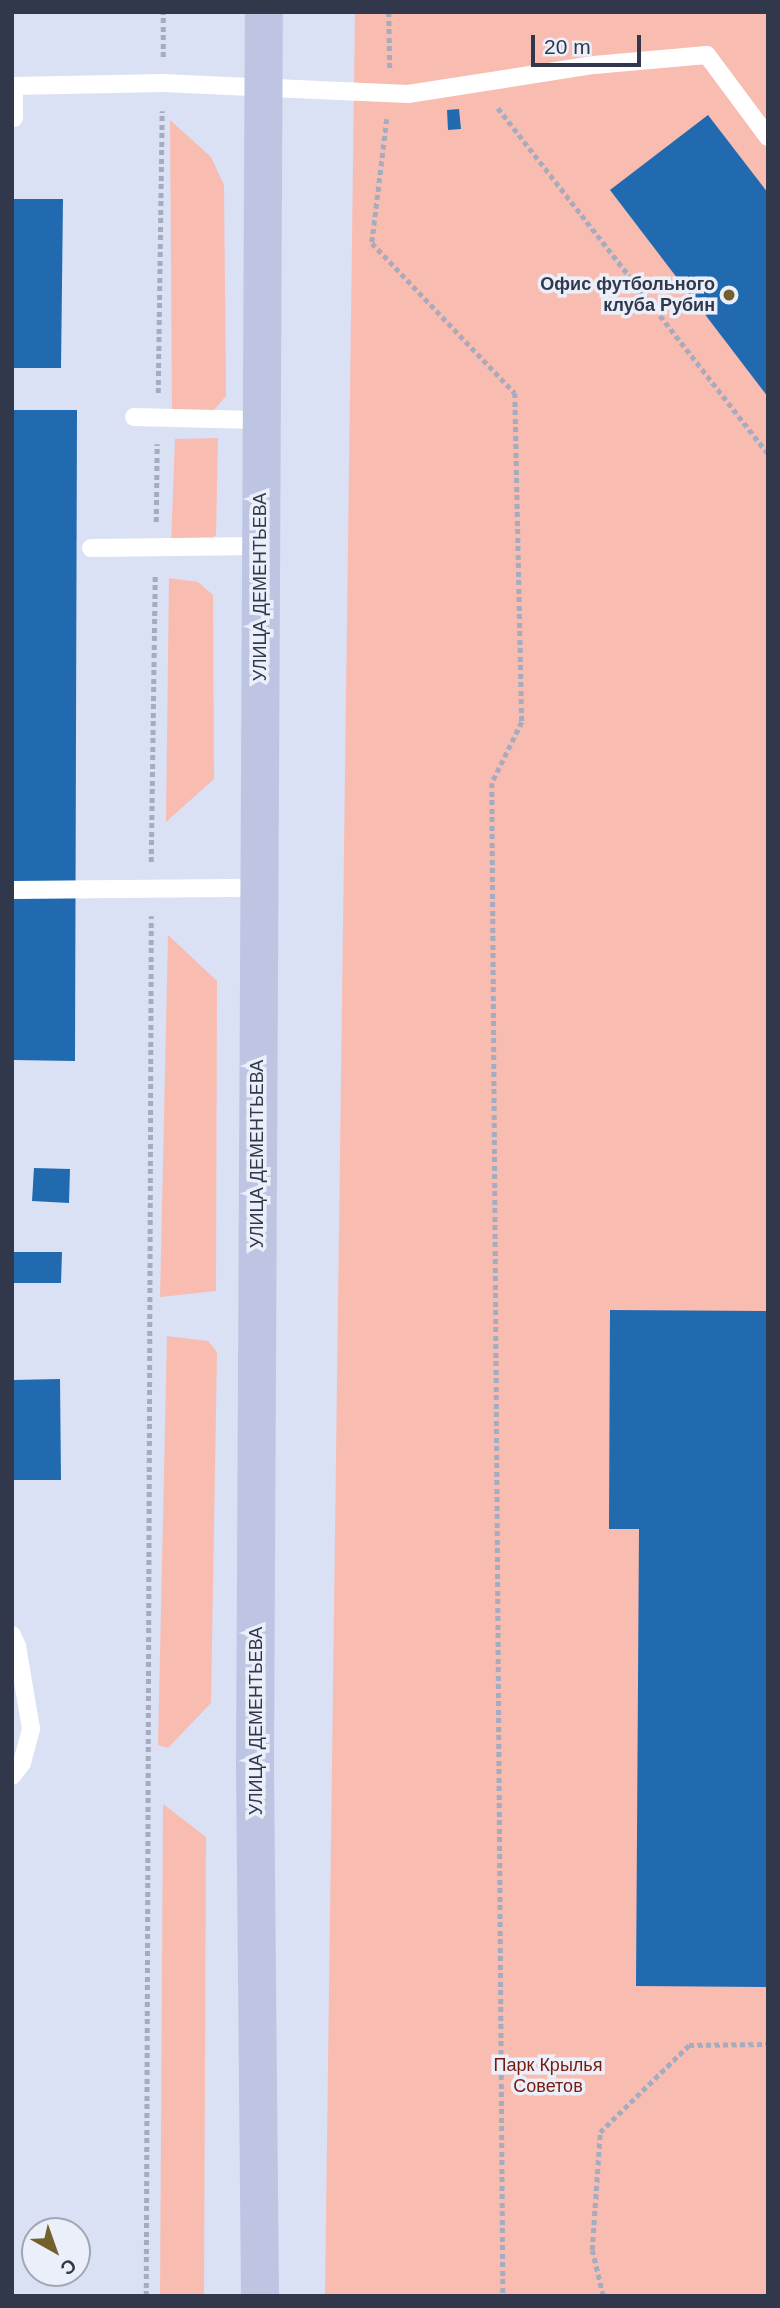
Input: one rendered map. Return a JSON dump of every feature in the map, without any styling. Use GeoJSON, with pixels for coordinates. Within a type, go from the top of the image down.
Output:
{"type":"FeatureCollection","features":[{"type":"Feature","properties":{"kind":"main road","name":"УЛИЦА ДЕМЕНТЬЕВА"},"geometry":{"type":"LineString","coordinates":[[260,2296],[255,1766],[264,12]]}},
{"type":"Feature","properties":{"kind":"lane"},"geometry":{"type":"LineString","coordinates":[[14,118],[13,86],[163,83],[408,94],[594,65],[707,54],[768,137]]}},
{"type":"Feature","properties":{"kind":"lane"},"geometry":{"type":"LineString","coordinates":[[134,417],[260,420]]}},
{"type":"Feature","properties":{"kind":"lane"},"geometry":{"type":"LineString","coordinates":[[91,548],[260,546]]}},
{"type":"Feature","properties":{"kind":"lane"},"geometry":{"type":"LineString","coordinates":[[12,890],[258,888]]}},
{"type":"Feature","properties":{"kind":"lane"},"geometry":{"type":"LineString","coordinates":[[12,1635],[17,1646],[31,1729],[22,1763],[12,1776]]}},
{"type":"Feature","properties":{"kind":"path"},"geometry":{"type":"LineString","coordinates":[[146,2296],[151,889],[163,12]]}},
{"type":"Feature","properties":{"kind":"path"},"geometry":{"type":"LineString","coordinates":[[389,12],[390,93],[372,243],[515,393],[522,722],[492,783],[503,2296]]}},
{"type":"Feature","properties":{"kind":"path"},"geometry":{"type":"LineString","coordinates":[[479,83],[768,453]]}},
{"type":"Feature","properties":{"kind":"path"},"geometry":{"type":"LineString","coordinates":[[603,2296],[592,2250],[600,2132],[689,2045],[768,2044]]}},
{"type":"Feature","properties":{"kind":"green space","name":"Парк Крылья Советов"},"geometry":{"type":"Polygon","coordinates":[[[355,12],[768,12],[768,2296],[325,2296],[355,12]]]}},
{"type":"Feature","properties":{"kind":"green space"},"geometry":{"type":"Polygon","coordinates":[[[170,120],[211,157],[224,185],[226,396],[214,410],[172,413],[170,120]]]}},
{"type":"Feature","properties":{"kind":"green space"},"geometry":{"type":"Polygon","coordinates":[[[218,438],[216,535],[201,549],[171,546],[175,439],[218,438]]]}},
{"type":"Feature","properties":{"kind":"green space"},"geometry":{"type":"Polygon","coordinates":[[[169,578],[198,582],[213,595],[214,779],[166,822],[169,578]]]}},
{"type":"Feature","properties":{"kind":"green space"},"geometry":{"type":"Polygon","coordinates":[[[168,935],[217,981],[216,1291],[160,1297],[168,935]]]}},
{"type":"Feature","properties":{"kind":"green space"},"geometry":{"type":"Polygon","coordinates":[[[167,1336],[208,1341],[217,1352],[211,1703],[168,1748],[158,1745],[167,1336]]]}},
{"type":"Feature","properties":{"kind":"green space"},"geometry":{"type":"Polygon","coordinates":[[[163,1804],[206,1837],[204,2296],[160,2296],[163,1804]]]}},
{"type":"Feature","properties":{"kind":"building"},"geometry":{"type":"Polygon","coordinates":[[[459,109],[461,129],[448,130],[447,110],[459,109]]]}},
{"type":"Feature","properties":{"kind":"building","name":"Офис футбольного клуба Рубин"},"geometry":{"type":"Polygon","coordinates":[[[708,115],[768,193],[768,397],[610,190],[708,115]]]}},
{"type":"Feature","properties":{"kind":"building"},"geometry":{"type":"Polygon","coordinates":[[[12,199],[63,199],[61,368],[12,368],[12,199]]]}},
{"type":"Feature","properties":{"kind":"building"},"geometry":{"type":"Polygon","coordinates":[[[12,410],[77,410],[75,1061],[12,1060],[12,410]]]}},
{"type":"Feature","properties":{"kind":"building"},"geometry":{"type":"Polygon","coordinates":[[[34,1168],[70,1169],[69,1203],[32,1201],[34,1168]]]}},
{"type":"Feature","properties":{"kind":"building"},"geometry":{"type":"Polygon","coordinates":[[[12,1252],[62,1252],[61,1283],[12,1283],[12,1252]]]}},
{"type":"Feature","properties":{"kind":"building"},"geometry":{"type":"Polygon","coordinates":[[[610,1310],[768,1311],[768,1987],[636,1986],[639,1529],[609,1529],[610,1310]]]}},
{"type":"Feature","properties":{"kind":"building"},"geometry":{"type":"Polygon","coordinates":[[[60,1379],[61,1480],[12,1480],[12,1380],[60,1379]]]}},
{"type":"Feature","properties":{"kind":"place","name":"Офис футбольного клуба Рубин"},"geometry":{"type":"Point","coordinates":[729,295]}}]}
